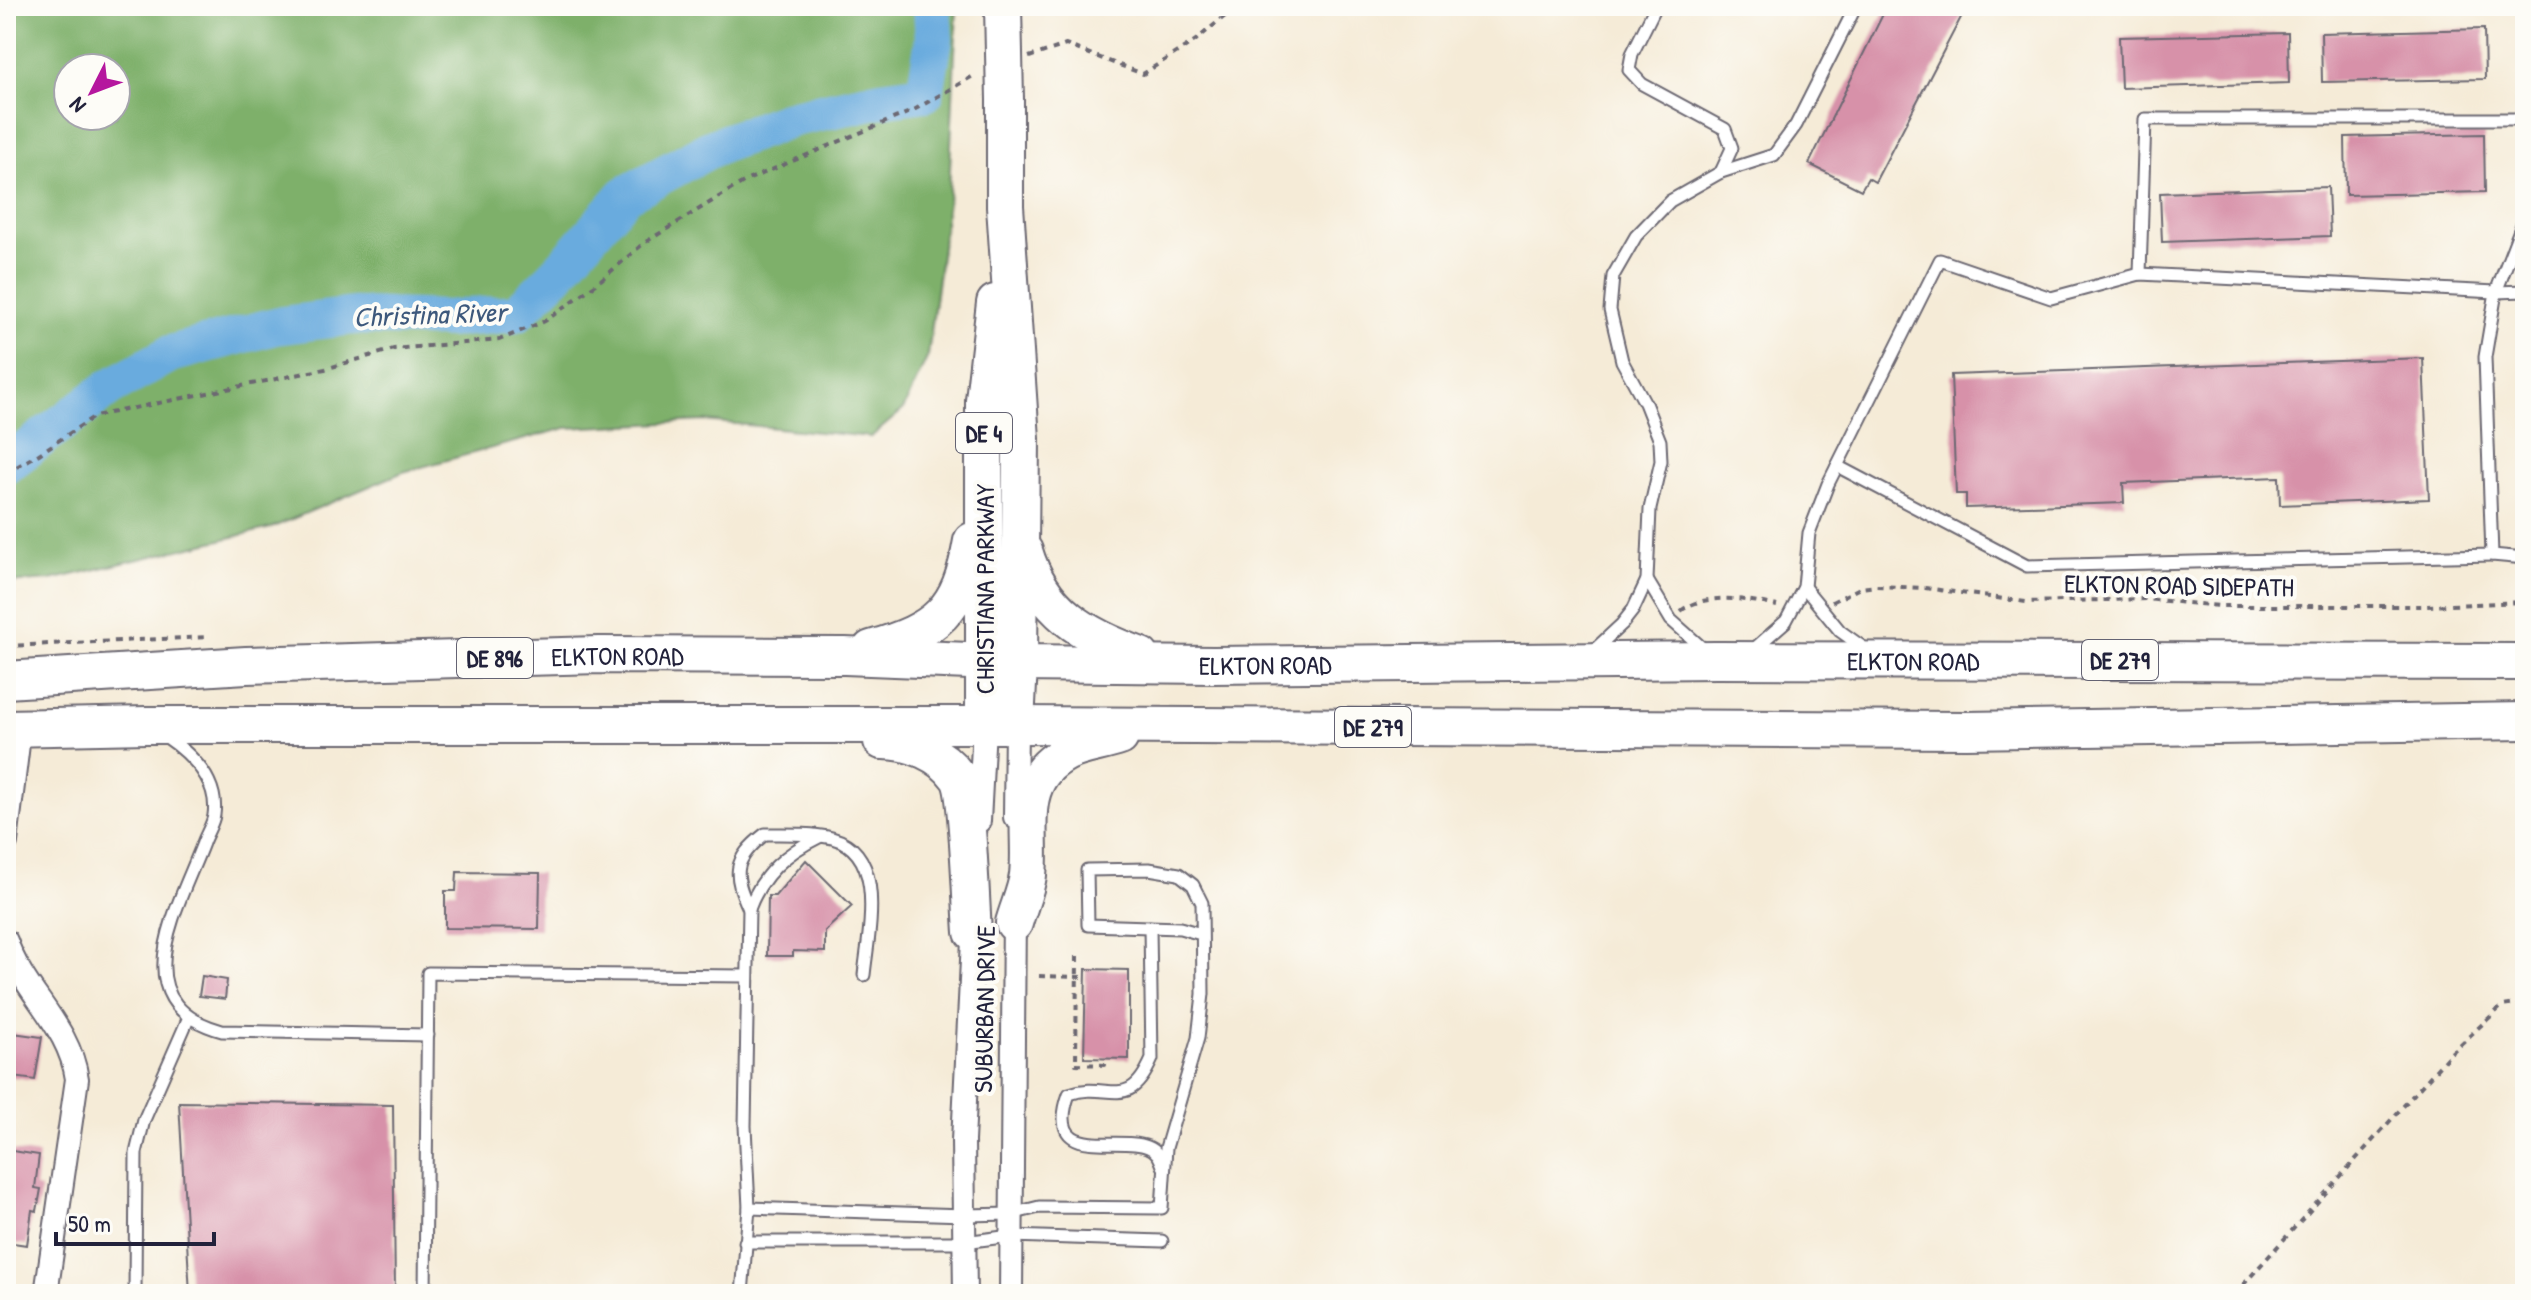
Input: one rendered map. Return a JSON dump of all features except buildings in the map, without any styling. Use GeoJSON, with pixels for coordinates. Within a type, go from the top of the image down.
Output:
{"type":"FeatureCollection","features":[{"type":"Feature","properties":{"kind":"main road","name":"DE 4"},"geometry":{"type":"LineString","coordinates":[[1003,6],[996,86],[1005,206]]}},
{"type":"Feature","properties":{"kind":"main road","name":"CHRISTIANA PARKWAY"},"geometry":{"type":"LineString","coordinates":[[1002,663],[985,469],[984,400],[1005,206]]}},
{"type":"Feature","properties":{"kind":"main road","name":"CHRISTIANA PARKWAY"},"geometry":{"type":"LineString","coordinates":[[1000,726],[1002,663],[1020,538],[1021,439],[1005,206]]}},
{"type":"Feature","properties":{"kind":"main road"},"geometry":{"type":"LineString","coordinates":[[845,656],[921,632],[949,607],[965,574],[985,469]]}},
{"type":"Feature","properties":{"kind":"main road"},"geometry":{"type":"LineString","coordinates":[[1020,538],[1037,583],[1050,602],[1069,620],[1100,640],[1165,664]]}},
{"type":"Feature","properties":{"kind":"main road","name":"ELKTON ROAD"},"geometry":{"type":"LineString","coordinates":[[6,680],[246,665],[599,655],[845,656],[1002,663],[1165,664],[1982,659],[2525,662]]}},
{"type":"Feature","properties":{"kind":"main road","name":"DE 279"},"geometry":{"type":"LineString","coordinates":[[1000,726],[1967,730],[2525,721]]}},
{"type":"Feature","properties":{"kind":"main road"},"geometry":{"type":"LineString","coordinates":[[13,728],[147,725],[1000,726]]}},
{"type":"Feature","properties":{"kind":"main road"},"geometry":{"type":"LineString","coordinates":[[696,726],[735,742],[896,741],[939,757],[960,779],[973,932]]}},
{"type":"Feature","properties":{"kind":"main road"},"geometry":{"type":"LineString","coordinates":[[1014,923],[1028,877],[1028,809],[1031,793],[1043,773],[1067,753],[1155,726]]}},
{"type":"Feature","properties":{"kind":"street","name":"SUBURBAN DRIVE"},"geometry":{"type":"LineString","coordinates":[[1000,726],[1014,923],[1011,1294]]}},
{"type":"Feature","properties":{"kind":"street","name":"SUBURBAN DRIVE"},"geometry":{"type":"LineString","coordinates":[[965,1294],[963,1141],[973,932],[1000,726]]}},
{"type":"Feature","properties":{"kind":"street"},"geometry":{"type":"LineString","coordinates":[[6,842],[13,728]]}},
{"type":"Feature","properties":{"kind":"street"},"geometry":{"type":"LineString","coordinates":[[6,941],[25,983],[63,1033],[74,1059],[77,1079],[46,1294]]}},
{"type":"Feature","properties":{"kind":"lane"},"geometry":{"type":"LineString","coordinates":[[1656,6],[1632,54],[1629,70],[1642,84],[1725,129],[1732,148],[1721,172]]}},
{"type":"Feature","properties":{"kind":"lane"},"geometry":{"type":"LineString","coordinates":[[1582,661],[1622,624],[1633,610],[1647,580],[1650,509],[1661,461],[1660,441],[1645,403],[1622,361],[1610,310],[1613,276],[1636,236],[1670,201],[1721,172],[1774,155],[1796,125],[1856,6]]}},
{"type":"Feature","properties":{"kind":"lane"},"geometry":{"type":"LineString","coordinates":[[2140,274],[2145,119],[2525,119]]}},
{"type":"Feature","properties":{"kind":"lane"},"geometry":{"type":"LineString","coordinates":[[2492,555],[2485,357],[2496,292],[2525,217]]}},
{"type":"Feature","properties":{"kind":"lane"},"geometry":{"type":"LineString","coordinates":[[1647,580],[1671,620],[1727,660],[1786,621],[1804,587],[1809,533],[1837,466],[1940,260],[2051,298],[2140,274],[2525,291]]}},
{"type":"Feature","properties":{"kind":"lane"},"geometry":{"type":"LineString","coordinates":[[1837,466],[2027,566],[2492,555],[2525,558]]}},
{"type":"Feature","properties":{"kind":"lane"},"geometry":{"type":"LineString","coordinates":[[1804,587],[1840,631],[1883,661]]}},
{"type":"Feature","properties":{"kind":"lane"},"geometry":{"type":"LineString","coordinates":[[147,725],[182,748],[201,768],[211,789],[214,814],[165,943],[162,972],[168,995],[189,1017],[222,1031],[428,1035]]}},
{"type":"Feature","properties":{"kind":"lane"},"geometry":{"type":"LineString","coordinates":[[749,909],[737,881],[739,864],[750,845],[765,834],[831,838],[845,844],[858,856],[871,881],[864,975]]}},
{"type":"Feature","properties":{"kind":"lane"},"geometry":{"type":"LineString","coordinates":[[742,1294],[749,1208],[745,1126],[749,909],[757,887],[778,864],[797,848],[819,837]]}},
{"type":"Feature","properties":{"kind":"lane"},"geometry":{"type":"LineString","coordinates":[[745,1242],[964,1242],[1011,1225],[1039,1207],[1162,1208],[1166,1148],[1198,1038],[1203,994],[1202,903],[1193,885],[1179,874],[1149,869],[1087,870],[1088,925],[1180,928],[1201,934]]}},
{"type":"Feature","properties":{"kind":"lane"},"geometry":{"type":"LineString","coordinates":[[1150,927],[1152,1059],[1144,1077],[1133,1088],[1116,1093],[1079,1091],[1069,1094],[1066,1126],[1074,1138],[1088,1143],[1146,1146],[1158,1153],[1164,1167]]}},
{"type":"Feature","properties":{"kind":"lane"},"geometry":{"type":"LineString","coordinates":[[425,1294],[428,973],[746,976]]}},
{"type":"Feature","properties":{"kind":"lane"},"geometry":{"type":"LineString","coordinates":[[135,1294],[136,1153],[144,1120],[189,1017]]}},
{"type":"Feature","properties":{"kind":"lane"},"geometry":{"type":"LineString","coordinates":[[749,1208],[965,1215],[1011,1225],[1162,1241]]}},
{"type":"Feature","properties":{"kind":"path"},"geometry":{"type":"LineString","coordinates":[[1026,58],[1066,45],[1143,74],[1196,40],[1237,6]]}},
{"type":"Feature","properties":{"kind":"path"},"geometry":{"type":"LineString","coordinates":[[6,473],[95,416],[325,369],[394,349],[499,340],[545,321],[595,285],[644,243],[745,181],[912,111],[973,75],[996,86]]}},
{"type":"Feature","properties":{"kind":"path","name":"ELKTON ROAD SIDEPATH"},"geometry":{"type":"LineString","coordinates":[[1837,599],[1860,588],[1876,586],[1925,588],[2026,602],[2145,599],[2220,606],[2426,606],[2525,602]]}},
{"type":"Feature","properties":{"kind":"path"},"geometry":{"type":"LineString","coordinates":[[1671,620],[1689,604],[1707,600],[1774,605]]}},
{"type":"Feature","properties":{"kind":"path"},"geometry":{"type":"LineString","coordinates":[[1077,956],[1076,1064],[1105,1065],[1105,1059]]}},
{"type":"Feature","properties":{"kind":"path"},"geometry":{"type":"LineString","coordinates":[[1039,976],[1086,977]]}},
{"type":"Feature","properties":{"kind":"path"},"geometry":{"type":"LineString","coordinates":[[2235,1294],[2451,1053],[2502,1006],[2525,1003]]}},
{"type":"Feature","properties":{"kind":"green space"},"geometry":{"type":"Polygon","coordinates":[[[6,6],[957,6],[949,193],[928,356],[903,410],[871,437],[704,421],[566,428],[403,472],[271,528],[51,580],[6,583],[6,6]]]}},
{"type":"Feature","properties":{"kind":"waterway","name":"Christina River"},"geometry":{"type":"LineString","coordinates":[[6,465],[109,388],[170,354],[275,326],[354,316],[447,319],[517,313],[555,276],[625,195],[712,148],[793,118],[925,93],[934,39],[932,6]]}}]}
